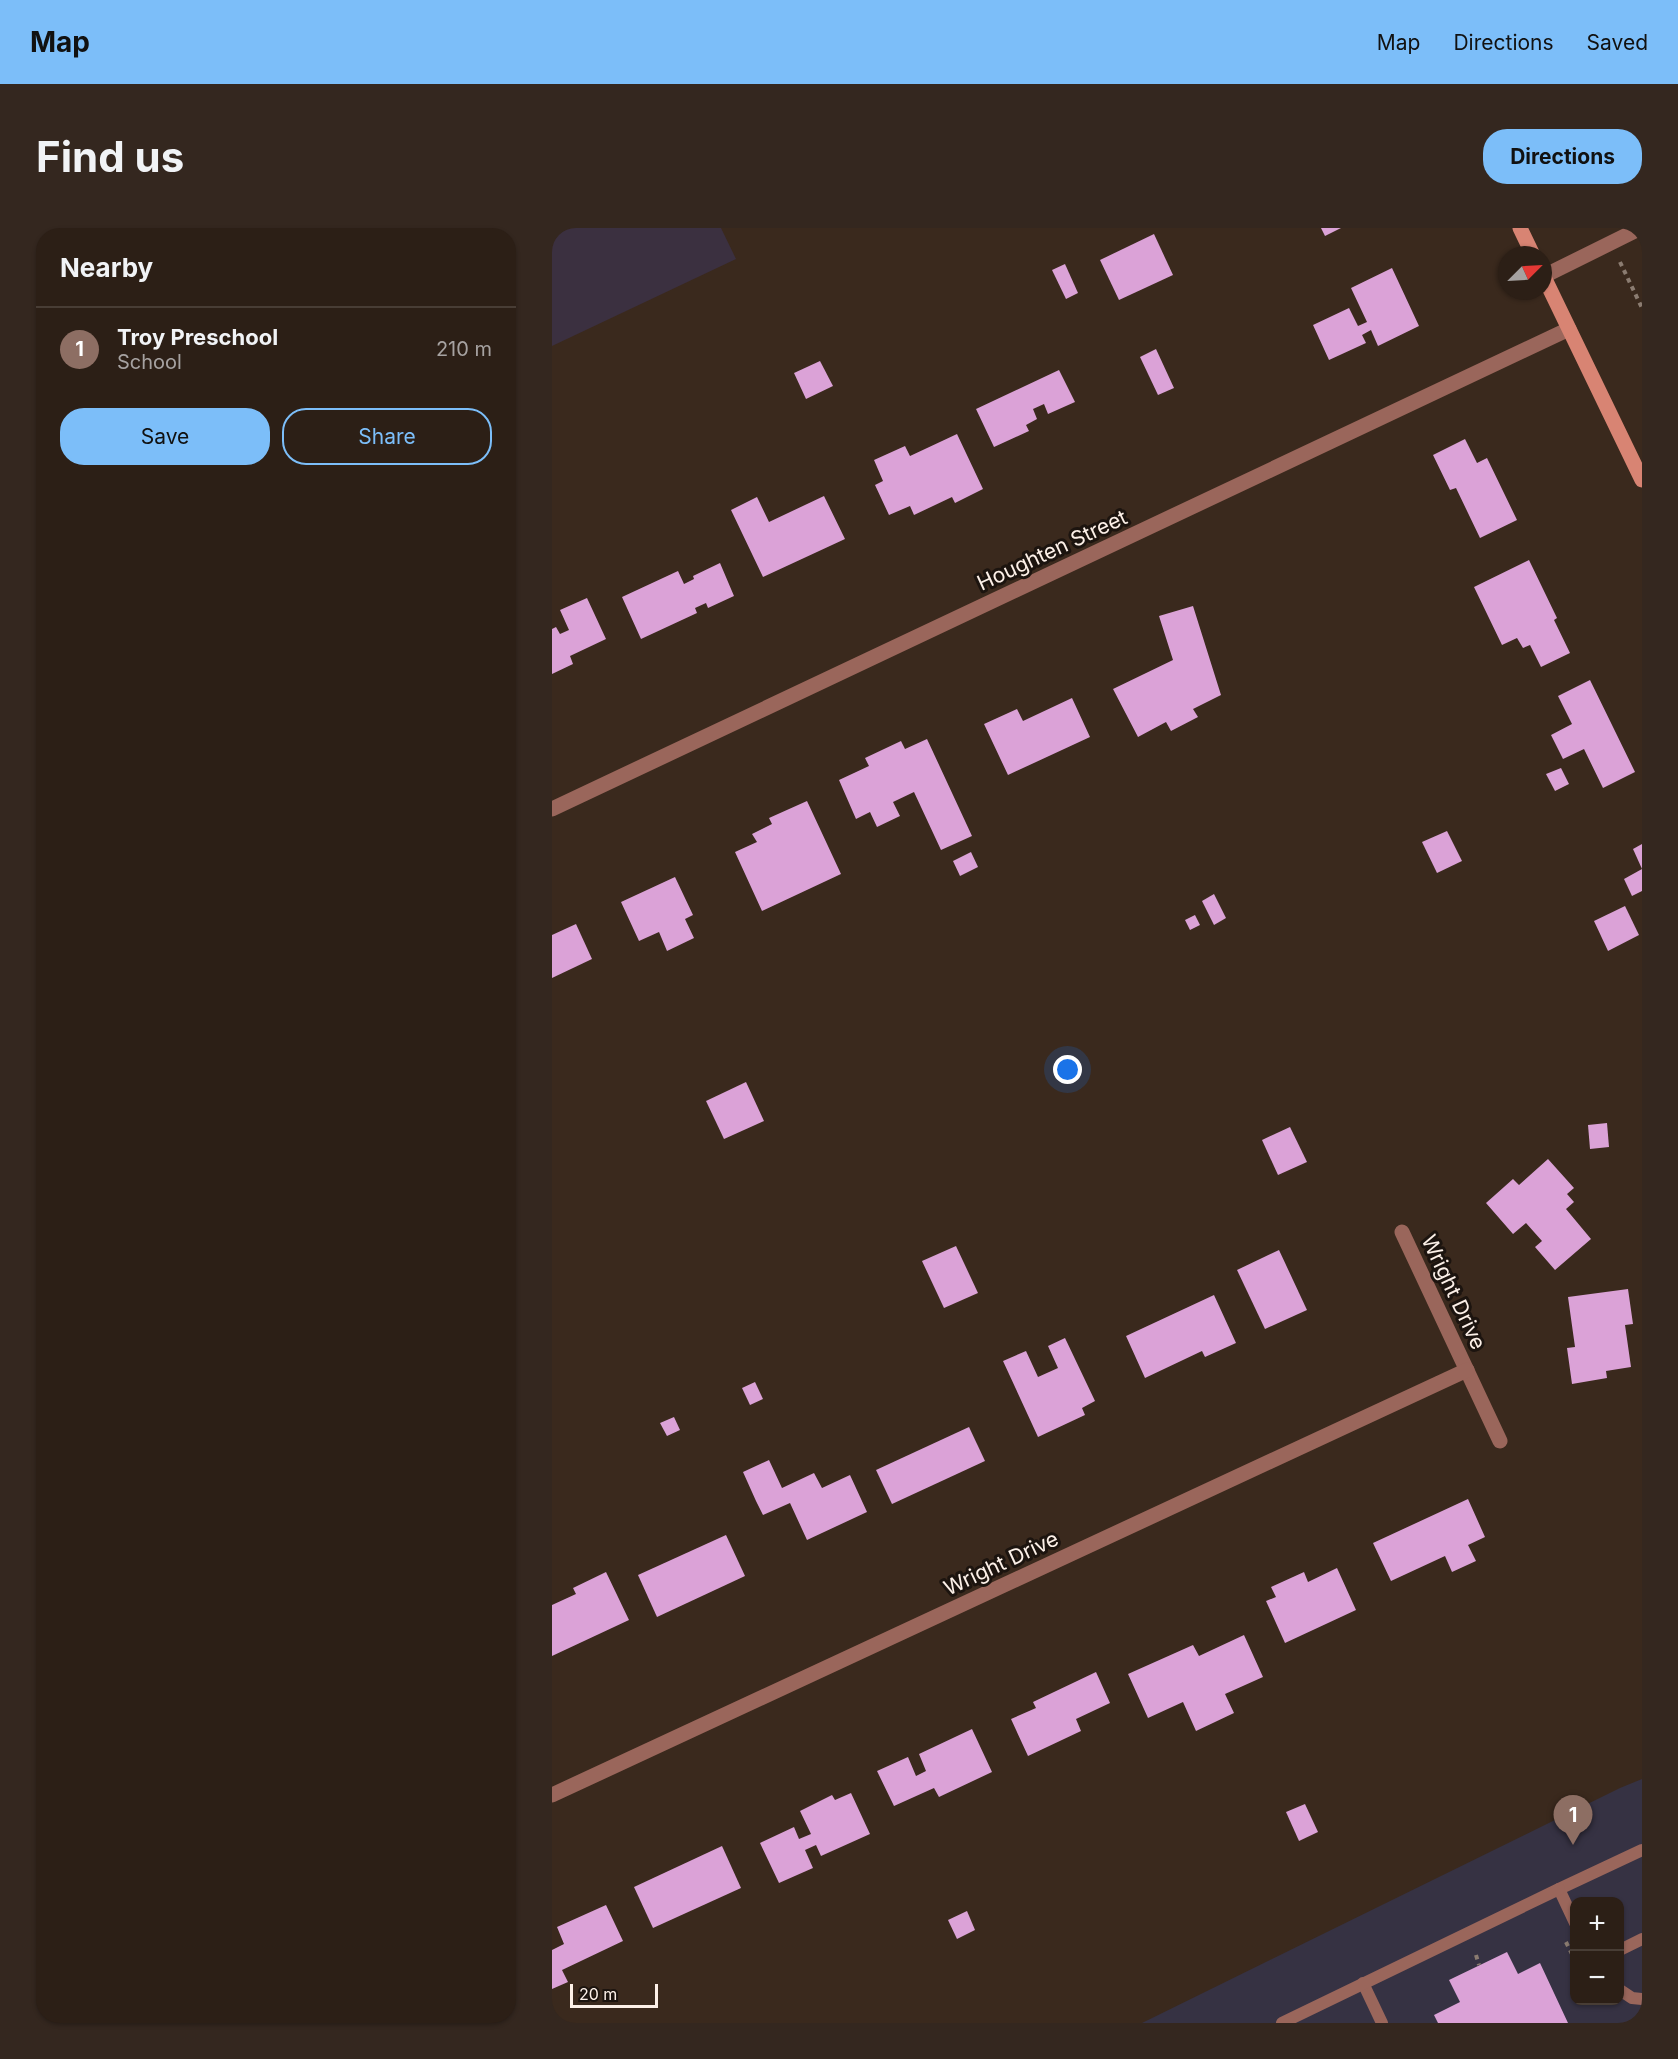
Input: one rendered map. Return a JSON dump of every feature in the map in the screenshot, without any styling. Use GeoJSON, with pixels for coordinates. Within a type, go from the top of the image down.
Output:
{"type":"FeatureCollection","features":[{"type":"Feature","properties":{"kind":"main road"},"geometry":{"type":"LineString","coordinates":[[1520,228],[1529,246]]}},
{"type":"Feature","properties":{"kind":"main road"},"geometry":{"type":"LineString","coordinates":[[1552,294],[1642,480]]}},
{"type":"Feature","properties":{"kind":"street"},"geometry":{"type":"LineString","coordinates":[[1552,272],[1641,228]]}},
{"type":"Feature","properties":{"kind":"street","name":"Houghten Street"},"geometry":{"type":"LineString","coordinates":[[552,809],[1569,329]]}},
{"type":"Feature","properties":{"kind":"street","name":"Wright Drive"},"geometry":{"type":"LineString","coordinates":[[1402,1232],[1500,1441]]}},
{"type":"Feature","properties":{"kind":"street","name":"Wright Drive"},"geometry":{"type":"LineString","coordinates":[[552,1795],[1467,1370]]}},
{"type":"Feature","properties":{"kind":"lane"},"geometry":{"type":"LineString","coordinates":[[1282,2023],[1642,1850]]}},
{"type":"Feature","properties":{"kind":"lane"},"geometry":{"type":"LineString","coordinates":[[1558,1889],[1570,1913]]}},
{"type":"Feature","properties":{"kind":"lane"},"geometry":{"type":"LineString","coordinates":[[1624,1948],[1642,1939]]}},
{"type":"Feature","properties":{"kind":"lane"},"geometry":{"type":"LineString","coordinates":[[1363,1983],[1382,2023]]}},
{"type":"Feature","properties":{"kind":"lane"},"geometry":{"type":"LineString","coordinates":[[1624,1993],[1632,1998],[1642,1999]]}},
{"type":"Feature","properties":{"kind":"path"},"geometry":{"type":"LineString","coordinates":[[1617,257],[1642,308]]}},
{"type":"Feature","properties":{"kind":"path"},"geometry":{"type":"LineString","coordinates":[[1564,1939],[1570,1951]]}},
{"type":"Feature","properties":{"kind":"path"},"geometry":{"type":"LineString","coordinates":[[1465,1960],[1484,1951]]}},
{"type":"Feature","properties":{"kind":"path"},"geometry":{"type":"LineString","coordinates":[[1476,1955],[1479,1965]]}},
{"type":"Feature","properties":{"kind":"shaded area"},"geometry":{"type":"Polygon","coordinates":[[[552,228],[721,228],[736,259],[552,346],[552,228]]]}},
{"type":"Feature","properties":{"kind":"shaded area"},"geometry":{"type":"Polygon","coordinates":[[[1642,1779],[1642,2023],[1142,2023],[1620,1788],[1642,1779]]]}},
{"type":"Feature","properties":{"kind":"building"},"geometry":{"type":"Polygon","coordinates":[[[1321,228],[1341,228],[1325,236],[1321,228]]]}},
{"type":"Feature","properties":{"kind":"building"},"geometry":{"type":"Polygon","coordinates":[[[1154,234],[1173,275],[1119,300],[1100,260],[1154,234]]]}},
{"type":"Feature","properties":{"kind":"building"},"geometry":{"type":"Polygon","coordinates":[[[1065,264],[1078,293],[1066,299],[1052,270],[1065,264]]]}},
{"type":"Feature","properties":{"kind":"building"},"geometry":{"type":"Polygon","coordinates":[[[1392,268],[1419,326],[1378,346],[1371,330],[1362,335],[1366,343],[1329,360],[1313,325],[1349,308],[1358,326],[1367,322],[1351,288],[1392,268]]]}},
{"type":"Feature","properties":{"kind":"building"},"geometry":{"type":"Polygon","coordinates":[[[1156,349],[1174,388],[1158,395],[1140,357],[1156,349]]]}},
{"type":"Feature","properties":{"kind":"building"},"geometry":{"type":"Polygon","coordinates":[[[820,361],[833,386],[806,399],[794,373],[820,361]]]}},
{"type":"Feature","properties":{"kind":"building"},"geometry":{"type":"Polygon","coordinates":[[[1059,370],[1075,402],[1048,414],[1044,404],[1033,409],[1037,419],[1026,425],[1029,431],[994,447],[976,409],[1059,370]]]}},
{"type":"Feature","properties":{"kind":"building"},"geometry":{"type":"Polygon","coordinates":[[[957,434],[983,489],[955,503],[952,497],[914,515],[910,506],[889,515],[875,485],[883,481],[874,460],[905,446],[910,456],[957,434]]]}},
{"type":"Feature","properties":{"kind":"building"},"geometry":{"type":"Polygon","coordinates":[[[1465,439],[1477,463],[1487,458],[1517,520],[1480,538],[1456,488],[1450,490],[1433,455],[1465,439]]]}},
{"type":"Feature","properties":{"kind":"building"},"geometry":{"type":"Polygon","coordinates":[[[824,496],[845,539],[763,577],[731,510],[757,497],[769,522],[824,496]]]}},
{"type":"Feature","properties":{"kind":"building"},"geometry":{"type":"Polygon","coordinates":[[[1529,560],[1557,618],[1554,620],[1570,653],[1541,667],[1530,645],[1523,648],[1517,638],[1502,645],[1474,587],[1529,560]]]}},
{"type":"Feature","properties":{"kind":"building"},"geometry":{"type":"Polygon","coordinates":[[[720,563],[734,596],[708,608],[706,603],[695,608],[697,613],[641,639],[622,597],[678,571],[684,584],[694,579],[693,576],[720,563]]]}},
{"type":"Feature","properties":{"kind":"building"},"geometry":{"type":"Polygon","coordinates":[[[587,598],[606,639],[570,656],[573,664],[552,674],[552,629],[556,627],[560,634],[569,630],[560,610],[587,598]]]}},
{"type":"Feature","properties":{"kind":"building"},"geometry":{"type":"Polygon","coordinates":[[[1193,606],[1221,695],[1193,709],[1198,717],[1171,731],[1166,722],[1138,737],[1113,689],[1173,660],[1159,616],[1193,606]]]}},
{"type":"Feature","properties":{"kind":"building"},"geometry":{"type":"Polygon","coordinates":[[[1590,680],[1635,772],[1603,788],[1584,749],[1563,759],[1551,735],[1572,724],[1558,696],[1590,680]]]}},
{"type":"Feature","properties":{"kind":"building"},"geometry":{"type":"Polygon","coordinates":[[[1072,698],[1090,737],[1008,775],[984,724],[1017,709],[1023,721],[1072,698]]]}},
{"type":"Feature","properties":{"kind":"building"},"geometry":{"type":"Polygon","coordinates":[[[927,739],[972,836],[941,850],[914,792],[893,802],[900,816],[877,827],[870,812],[856,819],[839,780],[869,766],[865,758],[901,741],[905,749],[927,739]]]}},
{"type":"Feature","properties":{"kind":"building"},"geometry":{"type":"Polygon","coordinates":[[[1561,768],[1569,784],[1555,791],[1546,774],[1561,768]]]}},
{"type":"Feature","properties":{"kind":"building"},"geometry":{"type":"Polygon","coordinates":[[[807,801],[841,874],[762,911],[735,852],[757,842],[752,834],[772,824],[769,818],[807,801]]]}},
{"type":"Feature","properties":{"kind":"building"},"geometry":{"type":"Polygon","coordinates":[[[1447,831],[1462,861],[1437,873],[1422,842],[1447,831]]]}},
{"type":"Feature","properties":{"kind":"building"},"geometry":{"type":"Polygon","coordinates":[[[1642,844],[1642,869],[1633,849],[1642,844]]]}},
{"type":"Feature","properties":{"kind":"building"},"geometry":{"type":"Polygon","coordinates":[[[971,852],[978,867],[960,876],[953,861],[971,852]]]}},
{"type":"Feature","properties":{"kind":"building"},"geometry":{"type":"Polygon","coordinates":[[[1642,869],[1642,891],[1632,896],[1624,879],[1642,869]]]}},
{"type":"Feature","properties":{"kind":"building"},"geometry":{"type":"Polygon","coordinates":[[[675,877],[693,915],[685,919],[694,938],[667,951],[659,932],[639,941],[621,902],[675,877]]]}},
{"type":"Feature","properties":{"kind":"building"},"geometry":{"type":"Polygon","coordinates":[[[1214,894],[1226,918],[1214,925],[1202,901],[1214,894]]]}},
{"type":"Feature","properties":{"kind":"building"},"geometry":{"type":"Polygon","coordinates":[[[1625,906],[1639,935],[1608,951],[1594,921],[1625,906]]]}},
{"type":"Feature","properties":{"kind":"building"},"geometry":{"type":"Polygon","coordinates":[[[1195,915],[1200,925],[1190,930],[1185,920],[1195,915]]]}},
{"type":"Feature","properties":{"kind":"building"},"geometry":{"type":"Polygon","coordinates":[[[576,924],[592,959],[552,978],[552,935],[576,924]]]}},
{"type":"Feature","properties":{"kind":"building"},"geometry":{"type":"Polygon","coordinates":[[[746,1082],[764,1121],[724,1139],[706,1101],[746,1082]]]}},
{"type":"Feature","properties":{"kind":"building"},"geometry":{"type":"Polygon","coordinates":[[[1607,1123],[1609,1147],[1590,1149],[1588,1125],[1607,1123]]]}},
{"type":"Feature","properties":{"kind":"building"},"geometry":{"type":"Polygon","coordinates":[[[1290,1127],[1307,1162],[1278,1175],[1262,1140],[1290,1127]]]}},
{"type":"Feature","properties":{"kind":"building"},"geometry":{"type":"Polygon","coordinates":[[[1548,1159],[1574,1188],[1567,1194],[1574,1202],[1566,1209],[1591,1239],[1555,1270],[1535,1247],[1542,1241],[1526,1223],[1513,1234],[1486,1203],[1513,1179],[1519,1185],[1548,1159]]]}},
{"type":"Feature","properties":{"kind":"building"},"geometry":{"type":"Polygon","coordinates":[[[956,1246],[978,1293],[944,1308],[922,1261],[956,1246]]]}},
{"type":"Feature","properties":{"kind":"building"},"geometry":{"type":"Polygon","coordinates":[[[1279,1250],[1307,1310],[1265,1329],[1237,1270],[1279,1250]]]}},
{"type":"Feature","properties":{"kind":"building"},"geometry":{"type":"Polygon","coordinates":[[[1628,1289],[1633,1324],[1625,1325],[1631,1367],[1606,1371],[1607,1378],[1572,1384],[1567,1348],[1575,1347],[1568,1297],[1628,1289]]]}},
{"type":"Feature","properties":{"kind":"building"},"geometry":{"type":"Polygon","coordinates":[[[1214,1295],[1236,1343],[1205,1357],[1202,1351],[1145,1378],[1126,1336],[1214,1295]]]}},
{"type":"Feature","properties":{"kind":"building"},"geometry":{"type":"Polygon","coordinates":[[[1065,1338],[1095,1401],[1082,1408],[1085,1415],[1038,1437],[1003,1361],[1026,1351],[1038,1377],[1058,1368],[1048,1346],[1065,1338]]]}},
{"type":"Feature","properties":{"kind":"building"},"geometry":{"type":"Polygon","coordinates":[[[755,1382],[763,1399],[750,1405],[742,1388],[755,1382]]]}},
{"type":"Feature","properties":{"kind":"building"},"geometry":{"type":"Polygon","coordinates":[[[674,1417],[680,1430],[667,1436],[660,1423],[674,1417]]]}},
{"type":"Feature","properties":{"kind":"building"},"geometry":{"type":"Polygon","coordinates":[[[969,1427],[985,1461],[892,1504],[876,1470],[969,1427]]]}},
{"type":"Feature","properties":{"kind":"building"},"geometry":{"type":"Polygon","coordinates":[[[769,1460],[782,1488],[814,1473],[822,1488],[850,1475],[867,1512],[807,1540],[790,1503],[763,1515],[756,1501],[743,1472],[769,1460]]]}},
{"type":"Feature","properties":{"kind":"building"},"geometry":{"type":"Polygon","coordinates":[[[1468,1499],[1485,1537],[1468,1545],[1476,1561],[1452,1572],[1445,1556],[1391,1581],[1373,1543],[1468,1499]]]}},
{"type":"Feature","properties":{"kind":"building"},"geometry":{"type":"Polygon","coordinates":[[[726,1535],[745,1576],[657,1617],[638,1575],[726,1535]]]}},
{"type":"Feature","properties":{"kind":"building"},"geometry":{"type":"Polygon","coordinates":[[[1337,1568],[1356,1610],[1285,1643],[1266,1601],[1276,1597],[1271,1587],[1304,1572],[1308,1582],[1337,1568]]]}},
{"type":"Feature","properties":{"kind":"building"},"geometry":{"type":"Polygon","coordinates":[[[606,1572],[629,1620],[552,1656],[552,1605],[576,1594],[573,1588],[606,1572]]]}},
{"type":"Feature","properties":{"kind":"building"},"geometry":{"type":"Polygon","coordinates":[[[1244,1635],[1263,1677],[1225,1694],[1234,1713],[1196,1731],[1183,1702],[1148,1718],[1128,1674],[1193,1645],[1199,1656],[1244,1635]]]}},
{"type":"Feature","properties":{"kind":"building"},"geometry":{"type":"Polygon","coordinates":[[[1096,1672],[1110,1703],[1076,1719],[1081,1731],[1028,1756],[1011,1719],[1036,1708],[1033,1702],[1096,1672]]]}},
{"type":"Feature","properties":{"kind":"building"},"geometry":{"type":"Polygon","coordinates":[[[972,1729],[992,1772],[939,1797],[934,1788],[894,1806],[877,1771],[908,1757],[916,1776],[926,1771],[919,1754],[972,1729]]]}},
{"type":"Feature","properties":{"kind":"building"},"geometry":{"type":"Polygon","coordinates":[[[851,1793],[870,1834],[821,1856],[816,1845],[805,1850],[813,1868],[779,1883],[760,1843],[794,1827],[799,1839],[811,1834],[800,1811],[832,1795],[835,1800],[851,1793]]]}},
{"type":"Feature","properties":{"kind":"building"},"geometry":{"type":"Polygon","coordinates":[[[1305,1804],[1318,1832],[1299,1841],[1286,1812],[1305,1804]]]}},
{"type":"Feature","properties":{"kind":"building"},"geometry":{"type":"Polygon","coordinates":[[[722,1846],[741,1888],[653,1928],[634,1887],[722,1846]]]}},
{"type":"Feature","properties":{"kind":"building"},"geometry":{"type":"Polygon","coordinates":[[[606,1905],[623,1941],[562,1970],[568,1982],[552,1989],[552,1950],[564,1944],[557,1927],[606,1905]]]}},
{"type":"Feature","properties":{"kind":"building"},"geometry":{"type":"Polygon","coordinates":[[[967,1911],[975,1930],[957,1939],[948,1920],[967,1911]]]}},
{"type":"Feature","properties":{"kind":"building"},"geometry":{"type":"Polygon","coordinates":[[[1507,1952],[1518,1974],[1540,1963],[1568,2023],[1438,2023],[1434,2015],[1460,2002],[1449,1980],[1507,1952]]]}},
{"type":"Feature","properties":{"kind":"place","name":"Troy Preschool"},"geometry":{"type":"Point","coordinates":[1573,1845]}}]}
